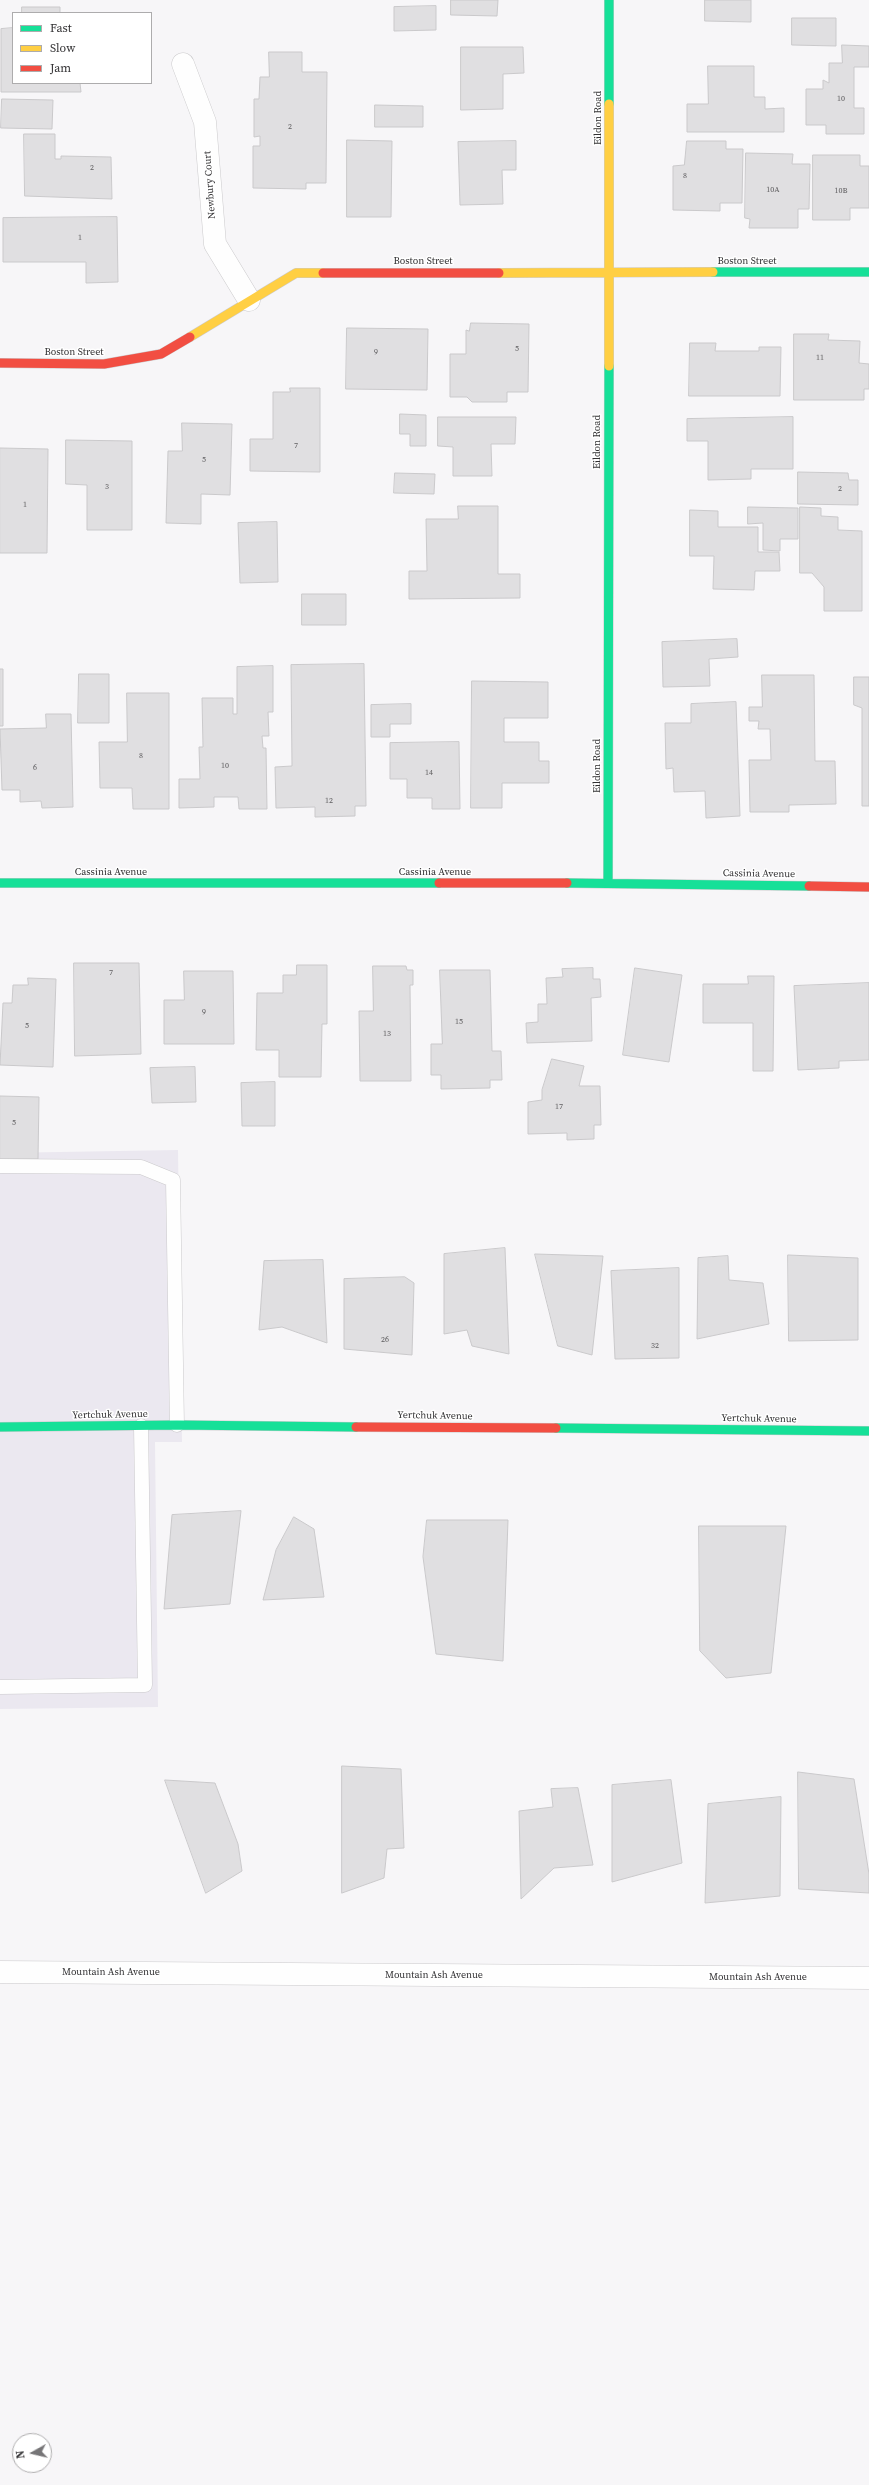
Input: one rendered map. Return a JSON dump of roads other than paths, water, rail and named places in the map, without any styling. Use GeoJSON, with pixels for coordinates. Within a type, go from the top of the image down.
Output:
{"type":"FeatureCollection","features":[{"type":"Feature","properties":{"kind":"street","name":"Eildon Road"},"geometry":{"type":"LineString","coordinates":[[608,883],[609,0]]}},
{"type":"Feature","properties":{"kind":"street","name":"Newbury Court"},"geometry":{"type":"LineString","coordinates":[[183,64],[205,122],[214,244],[249,300]]}},
{"type":"Feature","properties":{"kind":"street","name":"Boston Street"},"geometry":{"type":"LineString","coordinates":[[0,363],[104,364],[161,354],[296,273],[609,271],[869,272]]}},
{"type":"Feature","properties":{"kind":"street","name":"Cassinia Avenue"},"geometry":{"type":"LineString","coordinates":[[0,883],[608,883],[869,887]]}},
{"type":"Feature","properties":{"kind":"street","name":"Yertchuk Avenue"},"geometry":{"type":"LineString","coordinates":[[0,1427],[177,1425],[869,1431]]}},
{"type":"Feature","properties":{"kind":"street","name":"Mountain Ash Avenue"},"geometry":{"type":"LineString","coordinates":[[0,1972],[869,1978]]}},
{"type":"Feature","properties":{"kind":"lane"},"geometry":{"type":"LineString","coordinates":[[0,1166],[141,1166],[173,1180],[177,1425]]}},
{"type":"Feature","properties":{"kind":"lane"},"geometry":{"type":"LineString","coordinates":[[0,1687],[145,1685],[141,1426]]}}]}
